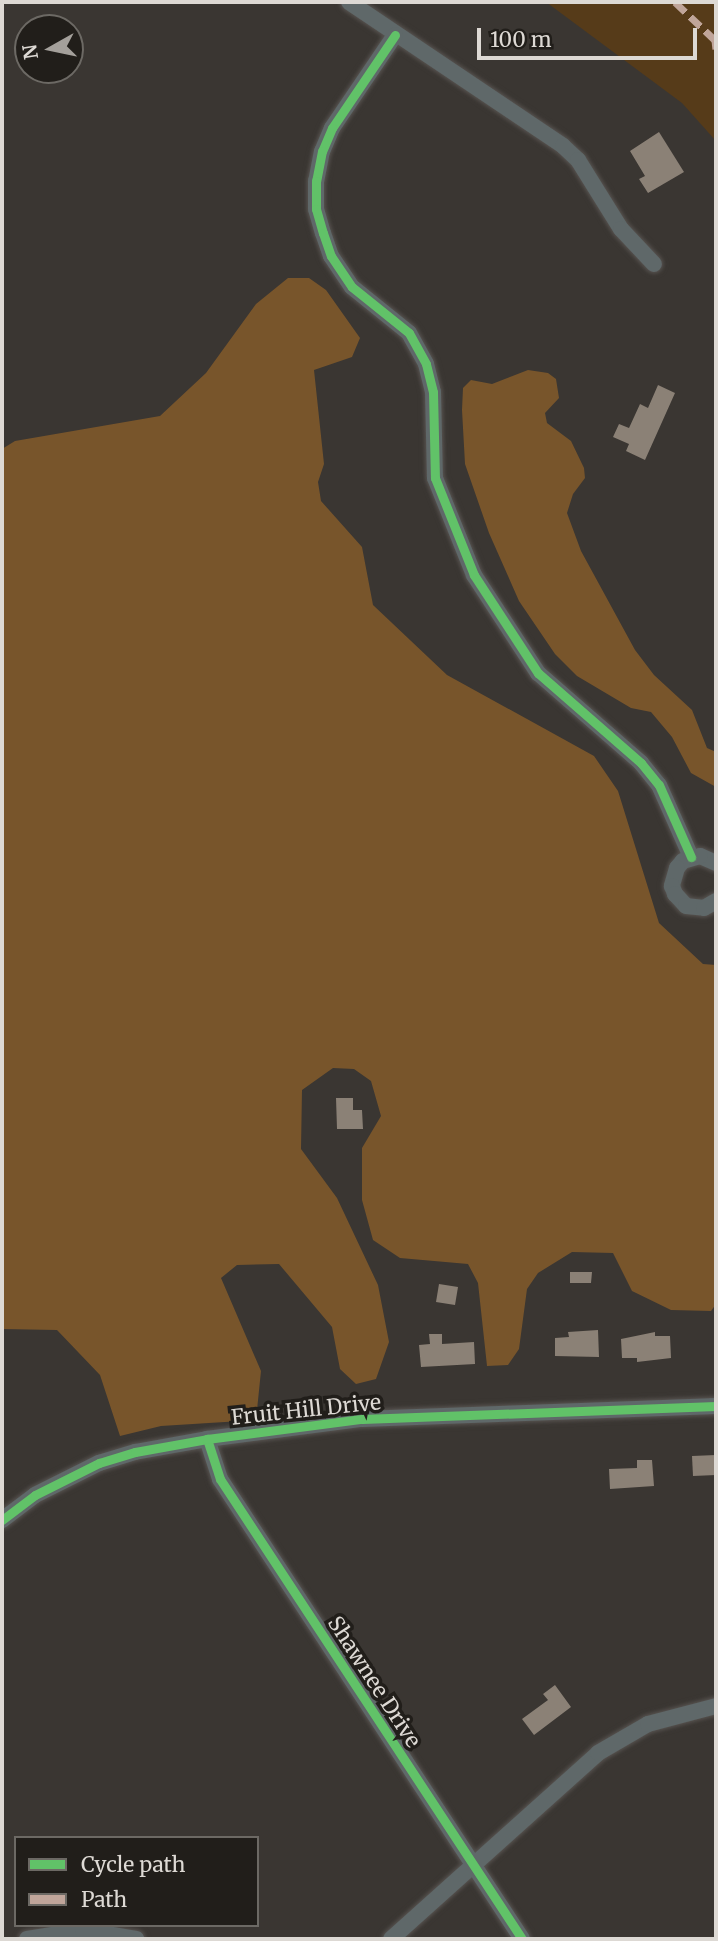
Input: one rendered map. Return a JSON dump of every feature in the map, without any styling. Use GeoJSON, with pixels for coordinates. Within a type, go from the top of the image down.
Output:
{"type":"FeatureCollection","features":[{"type":"Feature","properties":{"kind":"street"},"geometry":{"type":"LineString","coordinates":[[349,2],[563,146],[578,160],[621,229],[654,264]]}},
{"type":"Feature","properties":{"kind":"street"},"geometry":{"type":"LineString","coordinates":[[395,35],[332,128],[321,151],[316,181],[316,209],[331,256],[352,287],[409,333],[426,364],[433,392],[435,478],[474,575],[538,673],[641,763],[659,785],[691,858]]}},
{"type":"Feature","properties":{"kind":"street"},"geometry":{"type":"LineString","coordinates":[[716,863],[709,858],[691,858],[683,861],[673,877],[675,894],[686,906],[695,909],[716,901]]}},
{"type":"Feature","properties":{"kind":"street","name":"Fruit Hill Drive"},"geometry":{"type":"LineString","coordinates":[[2,1520],[35,1495],[99,1463],[135,1451],[207,1438],[362,1419],[716,1406]]}},
{"type":"Feature","properties":{"kind":"street","name":"Shawnee Drive"},"geometry":{"type":"LineString","coordinates":[[207,1438],[220,1479],[522,1939]]}},
{"type":"Feature","properties":{"kind":"street"},"geometry":{"type":"LineString","coordinates":[[391,1939],[598,1753],[648,1724],[693,1709],[716,1706]]}},
{"type":"Feature","properties":{"kind":"street"},"geometry":{"type":"LineString","coordinates":[[27,1939],[83,1930],[136,1939]]}},
{"type":"Feature","properties":{"kind":"shaded area"},"geometry":{"type":"Polygon","coordinates":[[[546,2],[716,2],[716,141],[682,103],[546,2]]]}},
{"type":"Feature","properties":{"kind":"shaded area"},"geometry":{"type":"Polygon","coordinates":[[[288,278],[309,278],[326,290],[360,338],[352,357],[314,370],[324,464],[318,482],[321,501],[362,547],[373,605],[447,675],[594,756],[618,791],[659,923],[703,964],[716,965],[716,1304],[711,1311],[671,1310],[632,1291],[613,1253],[572,1252],[538,1273],[527,1289],[519,1349],[508,1365],[487,1366],[478,1283],[468,1264],[400,1258],[373,1240],[362,1200],[362,1148],[381,1116],[371,1081],[354,1069],[333,1068],[302,1090],[301,1149],[337,1198],[378,1285],[389,1342],[376,1379],[356,1384],[340,1369],[332,1327],[279,1264],[237,1265],[221,1278],[261,1371],[257,1410],[241,1421],[161,1426],[120,1436],[100,1375],[57,1330],[2,1329],[2,449],[15,441],[160,416],[206,373],[256,304],[288,278]]]}},
{"type":"Feature","properties":{"kind":"shaded area"},"geometry":{"type":"Polygon","coordinates":[[[528,370],[548,373],[556,379],[559,398],[545,413],[547,423],[571,441],[584,468],[585,478],[573,494],[567,513],[581,551],[635,650],[654,675],[692,710],[707,748],[716,752],[716,787],[691,773],[672,737],[651,712],[631,708],[577,676],[555,654],[519,601],[489,533],[465,464],[462,410],[463,388],[471,380],[492,384],[528,370]]]}},
{"type":"Feature","properties":{"kind":"building"},"geometry":{"type":"Polygon","coordinates":[[[659,132],[684,172],[648,193],[639,179],[645,176],[630,151],[659,132]]]}},
{"type":"Feature","properties":{"kind":"building"},"geometry":{"type":"Polygon","coordinates":[[[658,385],[675,393],[645,460],[626,451],[629,444],[613,437],[619,424],[629,428],[640,404],[648,408],[658,385]]]}},
{"type":"Feature","properties":{"kind":"building"},"geometry":{"type":"Polygon","coordinates":[[[336,1098],[353,1098],[353,1110],[362,1110],[363,1129],[337,1129],[336,1098]]]}},
{"type":"Feature","properties":{"kind":"building"},"geometry":{"type":"Polygon","coordinates":[[[570,1272],[592,1272],[591,1283],[570,1283],[570,1272]]]}},
{"type":"Feature","properties":{"kind":"building"},"geometry":{"type":"Polygon","coordinates":[[[439,1284],[458,1287],[455,1305],[436,1302],[439,1284]]]}},
{"type":"Feature","properties":{"kind":"building"},"geometry":{"type":"Polygon","coordinates":[[[598,1330],[599,1357],[555,1356],[555,1338],[569,1337],[568,1332],[598,1330]]]}},
{"type":"Feature","properties":{"kind":"building"},"geometry":{"type":"Polygon","coordinates":[[[655,1332],[655,1336],[670,1336],[671,1358],[637,1362],[637,1358],[622,1358],[621,1339],[655,1332]]]}},
{"type":"Feature","properties":{"kind":"building"},"geometry":{"type":"Polygon","coordinates":[[[429,1334],[442,1334],[442,1344],[474,1342],[475,1364],[421,1367],[419,1345],[430,1344],[429,1334]]]}},
{"type":"Feature","properties":{"kind":"building"},"geometry":{"type":"Polygon","coordinates":[[[716,1455],[716,1475],[693,1476],[692,1456],[716,1455]]]}},
{"type":"Feature","properties":{"kind":"building"},"geometry":{"type":"Polygon","coordinates":[[[637,1460],[652,1460],[654,1486],[610,1489],[609,1469],[637,1468],[637,1460]]]}},
{"type":"Feature","properties":{"kind":"building"},"geometry":{"type":"Polygon","coordinates":[[[555,1685],[571,1707],[534,1735],[522,1719],[548,1700],[543,1694],[555,1685]]]}},
{"type":"Feature","properties":{"kind":"marked path"},"geometry":{"type":"LineString","coordinates":[[675,2],[715,40],[716,49]]}},
{"type":"Feature","properties":{"kind":"cycle path"},"geometry":{"type":"LineString","coordinates":[[395,35],[332,128],[322,151],[316,181],[316,209],[331,256],[352,287],[409,333],[426,364],[433,392],[435,478],[474,575],[538,673],[641,763],[659,785],[691,857]]}},
{"type":"Feature","properties":{"kind":"cycle path"},"geometry":{"type":"LineString","coordinates":[[2,1520],[35,1495],[99,1463],[135,1452],[207,1439],[362,1419],[716,1406]]}},
{"type":"Feature","properties":{"kind":"cycle path"},"geometry":{"type":"LineString","coordinates":[[207,1439],[220,1479],[522,1939]]}}]}
